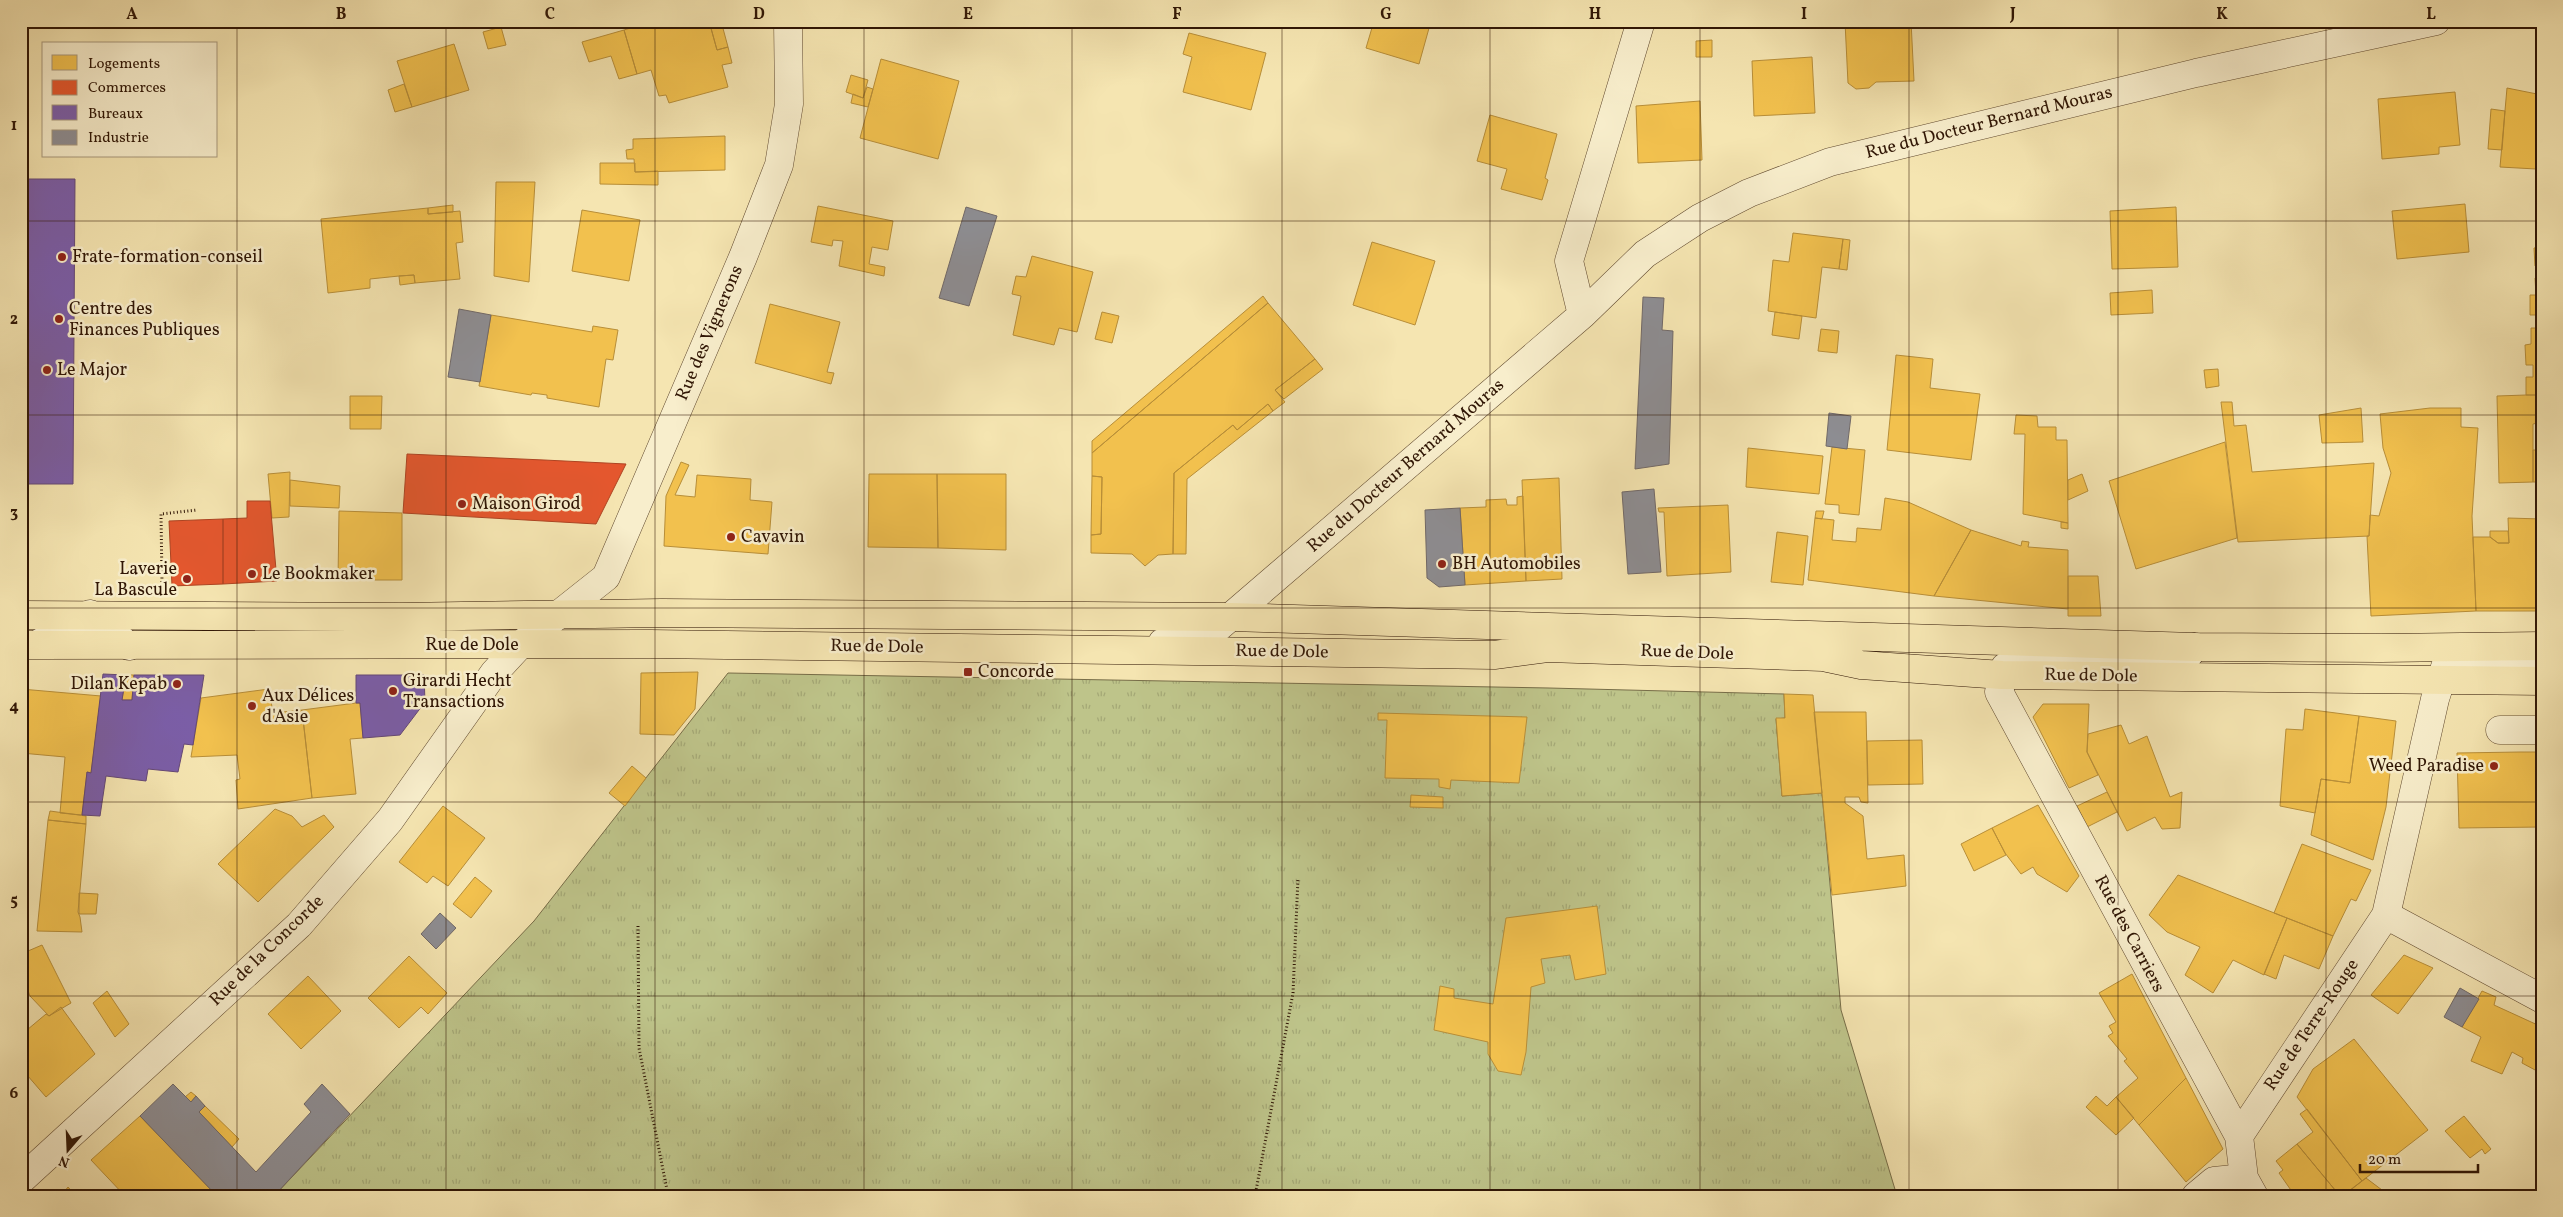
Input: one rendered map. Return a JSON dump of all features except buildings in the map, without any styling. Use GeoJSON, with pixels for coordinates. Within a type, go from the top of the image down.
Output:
{"type":"FeatureCollection","features":[{"type":"Feature","properties":{"kind":"main road","name":"Rue de Dole"},"geometry":{"type":"LineString","coordinates":[[21,615],[399,617],[557,614],[1230,617],[2195,647],[2381,648],[2542,646]]}},
{"type":"Feature","properties":{"kind":"main road","name":"Rue de Dole"},"geometry":{"type":"LineString","coordinates":[[30,645],[518,646],[650,644],[1494,656],[1557,648],[1823,657],[1861,665],[2002,675],[2439,681],[2539,680]]}},
{"type":"Feature","properties":{"kind":"street","name":"Rue des Vignerons"},"geometry":{"type":"LineString","coordinates":[[518,646],[606,577],[743,257],[775,174],[789,104],[788,21]]}},
{"type":"Feature","properties":{"kind":"street"},"geometry":{"type":"LineString","coordinates":[[1582,315],[1569,261],[1641,21]]}},
{"type":"Feature","properties":{"kind":"street","name":"Rue du Docteur Bernard Mouras"},"geometry":{"type":"LineString","coordinates":[[1109,650],[1194,640],[1214,631],[1582,315],[1644,254],[1700,218],[1749,193],[1830,162],[2196,73],[2436,21]]}},
{"type":"Feature","properties":{"kind":"street"},"geometry":{"type":"LineString","coordinates":[[30,645],[90,614],[129,646]]}},
{"type":"Feature","properties":{"kind":"street","name":"Rue de la Concorde"},"geometry":{"type":"LineString","coordinates":[[21,1180],[299,925],[390,820],[494,673],[518,646]]}},
{"type":"Feature","properties":{"kind":"street"},"geometry":{"type":"LineString","coordinates":[[2002,675],[2006,667],[2023,657],[2183,661],[2195,647]]}},
{"type":"Feature","properties":{"kind":"street"},"geometry":{"type":"LineString","coordinates":[[2439,681],[2446,664],[2527,662],[2542,653]]}},
{"type":"Feature","properties":{"kind":"street","name":"Rue des Carriers"},"geometry":{"type":"LineString","coordinates":[[2002,675],[1999,692],[2003,700],[2239,1136],[2249,1187]]}},
{"type":"Feature","properties":{"kind":"street","name":"Rue de Terre-Rouge"},"geometry":{"type":"LineString","coordinates":[[2239,1136],[2386,915],[2439,681]]}},
{"type":"Feature","properties":{"kind":"street"},"geometry":{"type":"LineString","coordinates":[[2500,730],[2542,730]]}},
{"type":"Feature","properties":{"kind":"street"},"geometry":{"type":"LineString","coordinates":[[2386,915],[2542,999]]}},
{"type":"Feature","properties":{"kind":"street"},"geometry":{"type":"LineString","coordinates":[[2196,1196],[2214,1180],[2249,1187]]}},
{"type":"Feature","properties":{"kind":"path"},"geometry":{"type":"LineString","coordinates":[[162,586],[161,514],[197,510]]}},
{"type":"Feature","properties":{"kind":"path"},"geometry":{"type":"LineString","coordinates":[[1256,1196],[1294,993],[1298,878]]}},
{"type":"Feature","properties":{"kind":"path"},"geometry":{"type":"LineString","coordinates":[[638,926],[639,1048],[667,1190],[672,1196]]}},
{"type":"Feature","properties":{"kind":"green space"},"geometry":{"type":"Polygon","coordinates":[[[728,673],[1784,694],[1785,718],[1776,719],[1782,796],[1822,793],[1841,1010],[1897,1196],[274,1196],[534,921],[728,673]]]}},
{"type":"Feature","properties":{"kind":"place","name":"Frate-formation-conseil"},"geometry":{"type":"Point","coordinates":[62,257]}},
{"type":"Feature","properties":{"kind":"place","name":"Centre des Finances Publiques"},"geometry":{"type":"Point","coordinates":[59,319]}},
{"type":"Feature","properties":{"kind":"place","name":"Le Major"},"geometry":{"type":"Point","coordinates":[47,370]}},
{"type":"Feature","properties":{"kind":"place","name":"Maison Girod"},"geometry":{"type":"Point","coordinates":[462,504]}},
{"type":"Feature","properties":{"kind":"place","name":"Cavavin"},"geometry":{"type":"Point","coordinates":[731,537]}},
{"type":"Feature","properties":{"kind":"place","name":"BH Automobiles"},"geometry":{"type":"Point","coordinates":[1442,564]}},
{"type":"Feature","properties":{"kind":"place","name":"Le Bookmaker"},"geometry":{"type":"Point","coordinates":[252,574]}},
{"type":"Feature","properties":{"kind":"place","name":"Laverie La Bascule"},"geometry":{"type":"Point","coordinates":[187,579]}},
{"type":"Feature","properties":{"kind":"place","name":"Concorde"},"geometry":{"type":"Point","coordinates":[968,672]}},
{"type":"Feature","properties":{"kind":"place","name":"Dilan Kepab"},"geometry":{"type":"Point","coordinates":[177,684]}},
{"type":"Feature","properties":{"kind":"place","name":"Girardi Hecht Transactions"},"geometry":{"type":"Point","coordinates":[393,691]}},
{"type":"Feature","properties":{"kind":"place","name":"Aux Délices d'Asie"},"geometry":{"type":"Point","coordinates":[252,706]}},
{"type":"Feature","properties":{"kind":"place","name":"Weed Paradise"},"geometry":{"type":"Point","coordinates":[2494,766]}}]}
